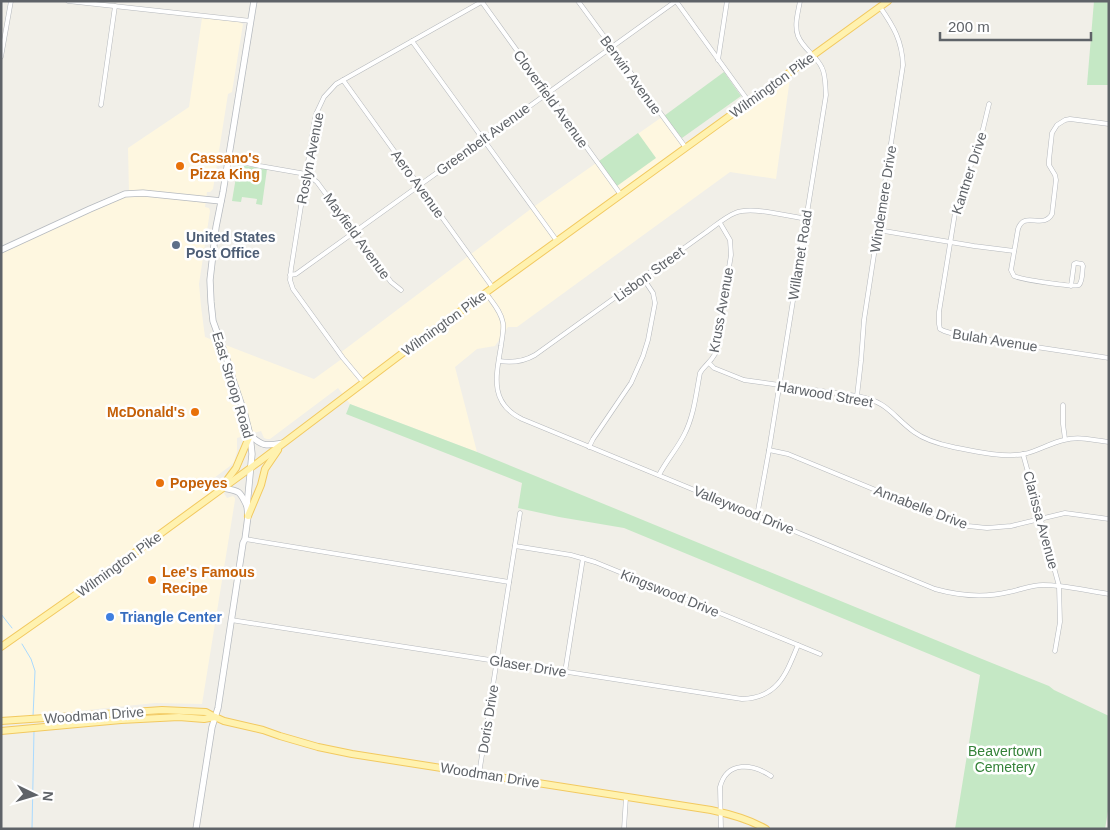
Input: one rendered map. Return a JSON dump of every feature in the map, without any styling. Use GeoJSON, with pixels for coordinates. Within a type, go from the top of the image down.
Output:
{"type":"FeatureCollection","features":[{"type":"Feature","properties":{"kind":"main road","name":"East Stroop Road"},"geometry":{"type":"LineString","coordinates":[[196,829],[212,727],[218,708],[224,672],[248,516],[247,506],[252,454],[250,435],[230,368],[216,330],[210,291],[216,227],[229,159],[254,1]]}},
{"type":"Feature","properties":{"kind":"main road","name":"Wilmington Pike"},"geometry":{"type":"LineString","coordinates":[[1,646],[109,571],[251,468],[363,382],[888,1]]}},
{"type":"Feature","properties":{"kind":"main road"},"geometry":{"type":"LineString","coordinates":[[1,250],[125,194],[143,193],[221,201]]}},
{"type":"Feature","properties":{"kind":"main road"},"geometry":{"type":"LineString","coordinates":[[247,506],[242,494],[223,488],[236,468],[250,435],[257,442],[267,446],[283,443]]}},
{"type":"Feature","properties":{"kind":"main road"},"geometry":{"type":"LineString","coordinates":[[248,516],[261,485],[265,469],[283,443]]}},
{"type":"Feature","properties":{"kind":"main road","name":"Woodman Drive"},"geometry":{"type":"LineString","coordinates":[[1,721],[167,710],[206,712],[215,718]]}},
{"type":"Feature","properties":{"kind":"main road","name":"Woodman Drive"},"geometry":{"type":"LineString","coordinates":[[1,731],[179,717],[215,718],[318,747],[352,754],[720,812],[749,820],[766,829]]}},
{"type":"Feature","properties":{"kind":"street"},"geometry":{"type":"LineString","coordinates":[[1,57],[11,1]]}},
{"type":"Feature","properties":{"kind":"street"},"geometry":{"type":"LineString","coordinates":[[68,1],[251,21]]}},
{"type":"Feature","properties":{"kind":"street","name":"Berwin Avenue"},"geometry":{"type":"LineString","coordinates":[[578,1],[686,148]]}},
{"type":"Feature","properties":{"kind":"street"},"geometry":{"type":"LineString","coordinates":[[676,1],[750,102]]}},
{"type":"Feature","properties":{"kind":"street","name":"Greenbelt Avenue"},"geometry":{"type":"LineString","coordinates":[[290,275],[296,274],[676,1]]}},
{"type":"Feature","properties":{"kind":"street"},"geometry":{"type":"LineString","coordinates":[[718,60],[727,1]]}},
{"type":"Feature","properties":{"kind":"street","name":"Willamet Road"},"geometry":{"type":"LineString","coordinates":[[757,516],[826,95],[822,67],[800,40],[797,30],[796,24],[800,1]]}},
{"type":"Feature","properties":{"kind":"street","name":"Roslyn Avenue"},"geometry":{"type":"LineString","coordinates":[[290,275],[314,124],[320,104],[328,91],[336,84],[483,2]]}},
{"type":"Feature","properties":{"kind":"street","name":"Cloverfield Avenue"},"geometry":{"type":"LineString","coordinates":[[483,2],[621,195]]}},
{"type":"Feature","properties":{"kind":"street"},"geometry":{"type":"LineString","coordinates":[[101,105],[115,6]]}},
{"type":"Feature","properties":{"kind":"street","name":"Windemere Drive"},"geometry":{"type":"LineString","coordinates":[[857,396],[864,320],[903,66],[898,37],[880,7]]}},
{"type":"Feature","properties":{"kind":"street"},"geometry":{"type":"LineString","coordinates":[[412,41],[556,241]]}},
{"type":"Feature","properties":{"kind":"street","name":"Aero Avenue"},"geometry":{"type":"LineString","coordinates":[[343,80],[493,288]]}},
{"type":"Feature","properties":{"kind":"street","name":"Kantner Drive"},"geometry":{"type":"LineString","coordinates":[[950,242],[958,200],[983,129],[989,104]]}},
{"type":"Feature","properties":{"kind":"street"},"geometry":{"type":"LineString","coordinates":[[1071,286],[1074,264],[1082,264],[1080,282],[1076,286],[1071,286],[1014,276],[1011,270],[1018,229],[1020,223],[1027,220],[1044,221],[1052,214],[1056,178],[1048,160],[1054,128],[1061,122],[1070,119],[1109,124]]}},
{"type":"Feature","properties":{"kind":"street"},"geometry":{"type":"LineString","coordinates":[[229,159],[306,174]]}},
{"type":"Feature","properties":{"kind":"street","name":"Mayfield Avenue"},"geometry":{"type":"LineString","coordinates":[[306,174],[317,182],[391,282],[402,290]]}},
{"type":"Feature","properties":{"kind":"street","name":"Lisbon Street"},"geometry":{"type":"LineString","coordinates":[[499,361],[516,362],[535,355],[737,212],[749,210],[806,219]]}},
{"type":"Feature","properties":{"kind":"street","name":"Kruss Avenue"},"geometry":{"type":"LineString","coordinates":[[659,475],[686,431],[692,416],[700,373],[715,354],[731,255],[730,240],[720,223]]}},
{"type":"Feature","properties":{"kind":"street"},"geometry":{"type":"LineString","coordinates":[[878,230],[1014,251]]}},
{"type":"Feature","properties":{"kind":"street","name":"Bulah Avenue"},"geometry":{"type":"LineString","coordinates":[[950,242],[939,312],[938,324],[940,329],[957,334],[1109,358]]}},
{"type":"Feature","properties":{"kind":"street"},"geometry":{"type":"LineString","coordinates":[[290,275],[293,289],[343,358],[363,382]]}},
{"type":"Feature","properties":{"kind":"street"},"geometry":{"type":"LineString","coordinates":[[589,447],[592,439],[630,383],[643,356],[655,303],[653,294],[643,278]]}},
{"type":"Feature","properties":{"kind":"street","name":"Valleywood Drive"},"geometry":{"type":"LineString","coordinates":[[486,293],[503,321],[503,334],[496,378],[498,394],[510,412],[522,419],[929,587],[948,593],[965,596],[984,596],[1037,585],[1059,586],[1109,594]]}},
{"type":"Feature","properties":{"kind":"street","name":"Harwood Street"},"geometry":{"type":"LineString","coordinates":[[709,363],[714,368],[738,378],[866,398],[888,408],[914,432],[938,444],[1003,455],[1024,454],[1065,439],[1078,438],[1109,442]]}},
{"type":"Feature","properties":{"kind":"street"},"geometry":{"type":"LineString","coordinates":[[1063,405],[1065,439]]}},
{"type":"Feature","properties":{"kind":"street","name":"Annabelle Drive"},"geometry":{"type":"LineString","coordinates":[[769,450],[788,454],[951,521],[968,526],[999,528],[1065,513],[1109,519]]}},
{"type":"Feature","properties":{"kind":"street","name":"Clarissa Avenue"},"geometry":{"type":"LineString","coordinates":[[1024,454],[1059,586],[1060,622],[1055,651]]}},
{"type":"Feature","properties":{"kind":"street","name":"Doris Drive"},"geometry":{"type":"LineString","coordinates":[[480,774],[520,513]]}},
{"type":"Feature","properties":{"kind":"street"},"geometry":{"type":"LineString","coordinates":[[245,539],[509,582]]}},
{"type":"Feature","properties":{"kind":"street","name":"Kingswood Drive"},"geometry":{"type":"LineString","coordinates":[[515,546],[583,558],[820,654]]}},
{"type":"Feature","properties":{"kind":"street"},"geometry":{"type":"LineString","coordinates":[[565,672],[583,558]]}},
{"type":"Feature","properties":{"kind":"street","name":"Glaser Drive"},"geometry":{"type":"LineString","coordinates":[[231,620],[733,698],[750,699],[768,693],[780,682],[798,645]]}},
{"type":"Feature","properties":{"kind":"street"},"geometry":{"type":"LineString","coordinates":[[721,829],[722,782],[726,774],[739,767],[752,768],[771,776]]}},
{"type":"Feature","properties":{"kind":"street"},"geometry":{"type":"LineString","coordinates":[[624,829],[626,797]]}},
{"type":"Feature","properties":{"kind":"shaded area"},"geometry":{"type":"Polygon","coordinates":[[[202,18],[243,24],[232,92],[228,94],[213,189],[207,192],[205,207],[209,208],[210,211],[199,284],[205,337],[314,379],[343,358],[340,353],[532,208],[662,117],[685,148],[791,71],[776,179],[730,172],[517,327],[508,327],[495,346],[477,349],[455,367],[477,452],[350,404],[338,388],[270,439],[264,438],[261,431],[237,438],[237,451],[234,462],[214,478],[227,498],[233,496],[235,500],[202,704],[155,703],[1,719],[1,250],[129,193],[128,148],[189,107],[202,18]]]}},
{"type":"Feature","properties":{"kind":"green space"},"geometry":{"type":"Polygon","coordinates":[[[1094,1],[1109,1],[1109,85],[1087,85],[1094,1]]]}},
{"type":"Feature","properties":{"kind":"green space"},"geometry":{"type":"Polygon","coordinates":[[[724,72],[741,96],[682,138],[664,116],[724,72]]]}},
{"type":"Feature","properties":{"kind":"green space"},"geometry":{"type":"Polygon","coordinates":[[[638,133],[656,158],[617,186],[599,161],[638,133]]]}},
{"type":"Feature","properties":{"kind":"green space"},"geometry":{"type":"Polygon","coordinates":[[[238,165],[267,169],[262,205],[256,204],[257,199],[242,197],[241,202],[232,201],[238,165]]]}},
{"type":"Feature","properties":{"kind":"green space","name":"Beavertown Cemetery"},"geometry":{"type":"Polygon","coordinates":[[[350,404],[477,452],[1049,686],[1109,716],[1109,805],[1105,829],[955,829],[980,675],[624,528],[518,508],[522,483],[346,414],[350,404]]]}},
{"type":"Feature","properties":{"kind":"waterway"},"geometry":{"type":"LineString","coordinates":[[1,614],[12,628]]}},
{"type":"Feature","properties":{"kind":"waterway"},"geometry":{"type":"LineString","coordinates":[[22,644],[31,659],[35,671],[33,717]]}},
{"type":"Feature","properties":{"kind":"waterway"},"geometry":{"type":"LineString","coordinates":[[32,829],[34,731]]}},
{"type":"Feature","properties":{"kind":"place","name":"Cassano's Pizza King"},"geometry":{"type":"Point","coordinates":[180,166]}},
{"type":"Feature","properties":{"kind":"place","name":"United States Post Office"},"geometry":{"type":"Point","coordinates":[176,245]}},
{"type":"Feature","properties":{"kind":"place","name":"McDonald's"},"geometry":{"type":"Point","coordinates":[195,412]}},
{"type":"Feature","properties":{"kind":"place","name":"Popeyes"},"geometry":{"type":"Point","coordinates":[160,483]}},
{"type":"Feature","properties":{"kind":"place","name":"Lee's Famous Recipe"},"geometry":{"type":"Point","coordinates":[152,580]}},
{"type":"Feature","properties":{"kind":"place","name":"Triangle Center"},"geometry":{"type":"Point","coordinates":[110,617]}}]}
